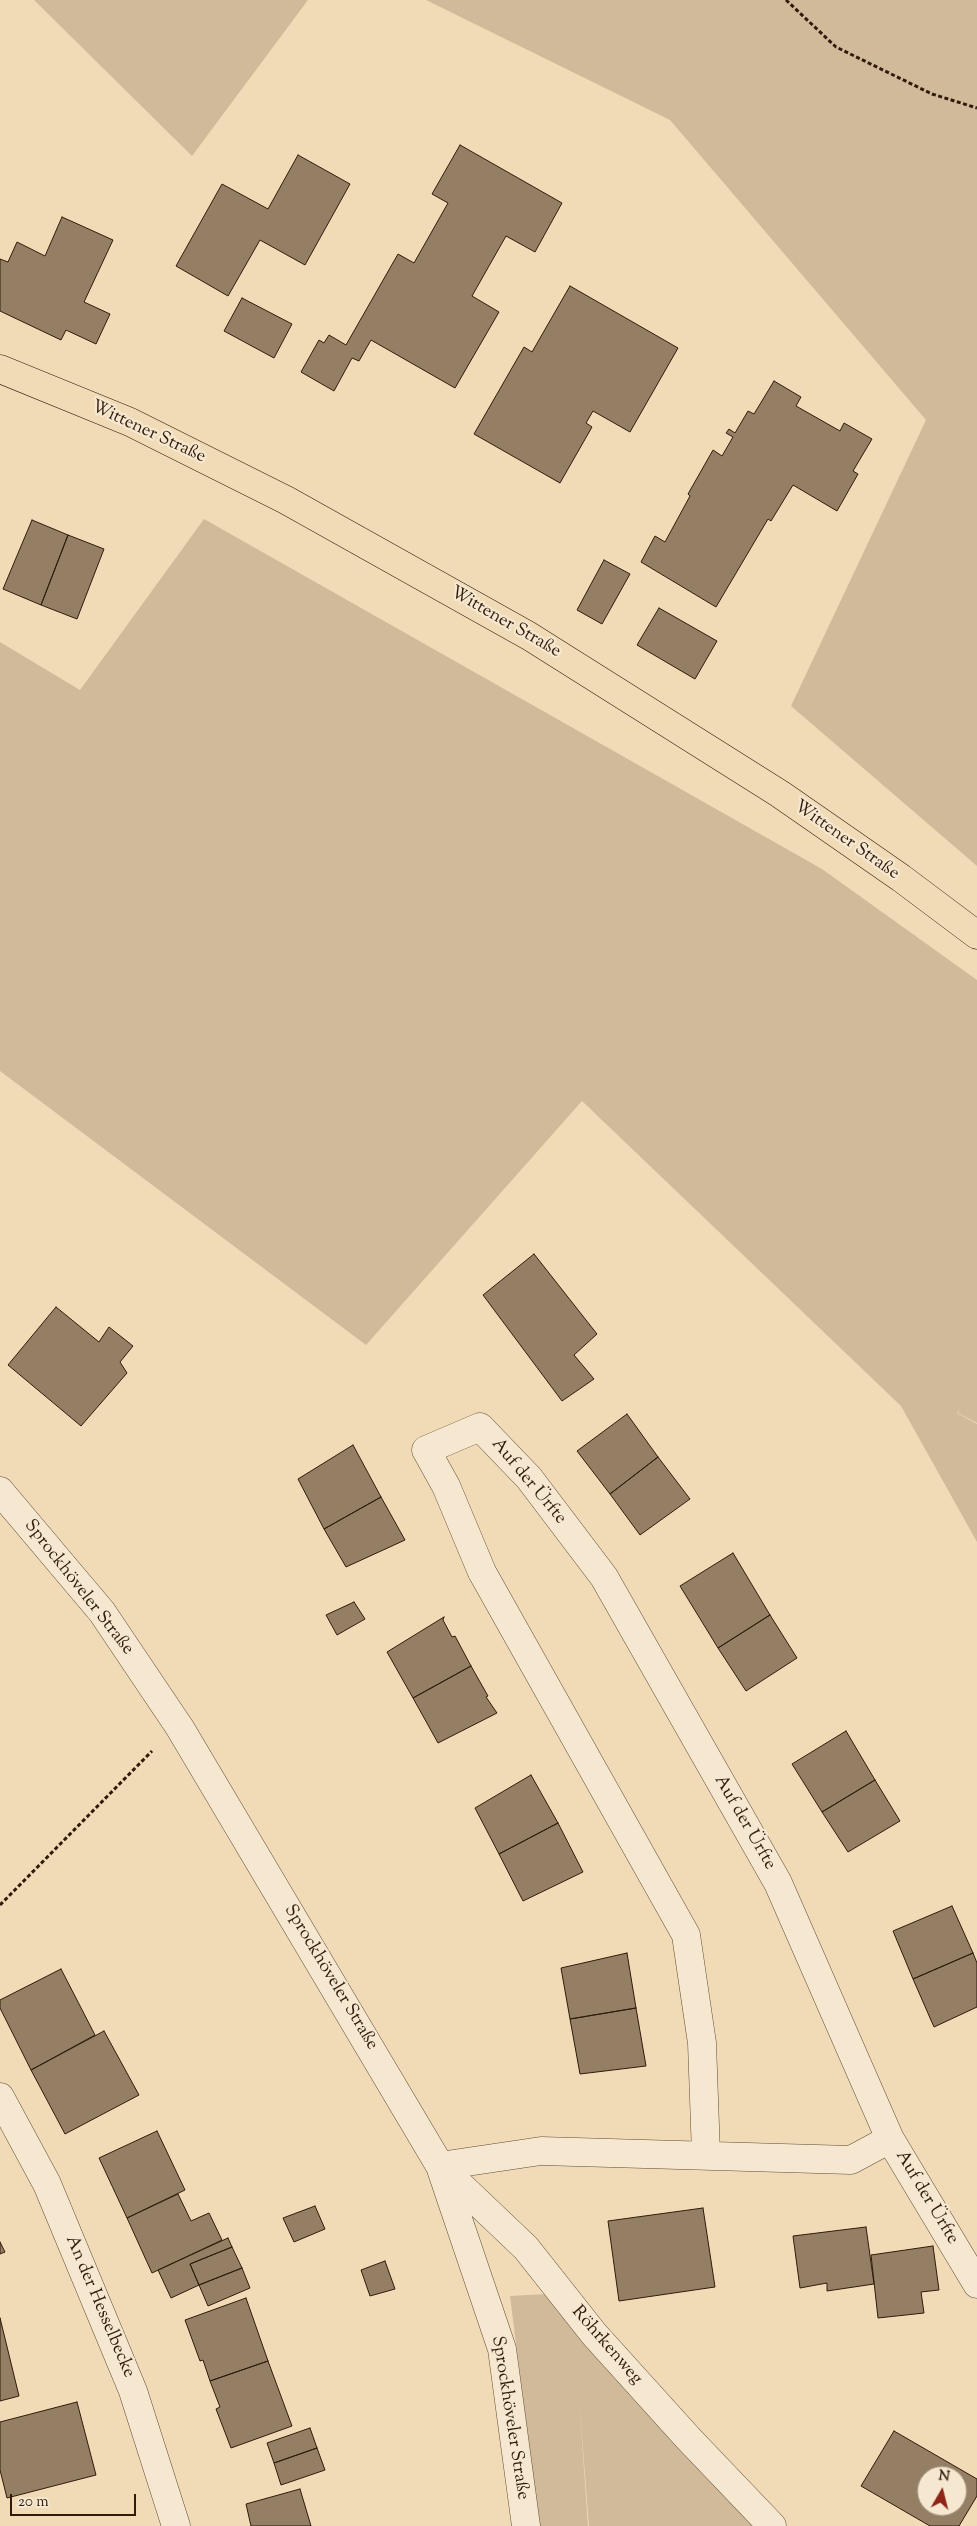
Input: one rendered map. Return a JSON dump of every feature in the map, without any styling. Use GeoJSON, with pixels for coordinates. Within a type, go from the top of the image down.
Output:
{"type":"FeatureCollection","features":[{"type":"Feature","properties":{"kind":"main road","name":"Wittener Straße"},"geometry":{"type":"LineString","coordinates":[[0,369],[130,422],[286,500],[529,636],[780,794],[901,878],[977,935]]}},
{"type":"Feature","properties":{"kind":"street","name":"Auf der Ürfte"},"geometry":{"type":"LineString","coordinates":[[706,2154],[702,2043],[686,1934],[482,1572],[446,1486],[426,1450],[480,1427],[529,1478],[604,1577],[778,1884],[890,2139],[977,2284]]}},
{"type":"Feature","properties":{"kind":"street","name":"Sprockhöveler Straße"},"geometry":{"type":"LineString","coordinates":[[0,1491],[102,1612],[180,1728],[440,2166],[502,2349],[526,2526]]}},
{"type":"Feature","properties":{"kind":"street","name":"An der Hesselbecke"},"geometry":{"type":"LineString","coordinates":[[0,2097],[47,2184],[134,2390],[176,2526]]}},
{"type":"Feature","properties":{"kind":"street","name":"Auf der Ürfte"},"geometry":{"type":"LineString","coordinates":[[440,2166],[541,2151],[706,2154],[851,2160],[890,2139]]}},
{"type":"Feature","properties":{"kind":"street","name":"Röhrkenweg"},"geometry":{"type":"LineString","coordinates":[[440,2166],[526,2248],[594,2334],[772,2526]]}},
{"type":"Feature","properties":{"kind":"path"},"geometry":{"type":"LineString","coordinates":[[786,0],[836,47],[932,94],[977,108]]}},
{"type":"Feature","properties":{"kind":"path"},"geometry":{"type":"LineString","coordinates":[[0,1905],[156,1746],[180,1728]]}},
{"type":"Feature","properties":{"kind":"shaded area"},"geometry":{"type":"Polygon","coordinates":[[[34,0],[308,0],[192,156],[34,0]]]}},
{"type":"Feature","properties":{"kind":"shaded area"},"geometry":{"type":"Polygon","coordinates":[[[426,0],[977,0],[977,866],[791,706],[926,420],[670,120],[426,0]]]}},
{"type":"Feature","properties":{"kind":"shaded area"},"geometry":{"type":"Polygon","coordinates":[[[204,519],[822,869],[977,980],[977,1423],[958,1413],[960,1409],[957,1413],[977,1424],[977,1542],[901,1406],[582,1101],[366,1345],[0,1071],[0,642],[80,690],[204,519]]]}},
{"type":"Feature","properties":{"kind":"shaded area"},"geometry":{"type":"Polygon","coordinates":[[[547,2294],[755,2526],[589,2526],[579,2399],[588,2526],[539,2526],[510,2296],[547,2294]]]}},
{"type":"Feature","properties":{"kind":"building"},"geometry":{"type":"Polygon","coordinates":[[[460,145],[562,203],[535,252],[506,236],[472,296],[499,312],[455,388],[371,340],[359,361],[352,358],[334,391],[301,372],[319,340],[324,343],[329,335],[346,345],[398,254],[414,263],[448,203],[432,194],[460,145]]]}},
{"type":"Feature","properties":{"kind":"building"},"geometry":{"type":"Polygon","coordinates":[[[298,155],[350,184],[305,265],[260,240],[228,296],[176,266],[222,184],[268,209],[298,155]]]}},
{"type":"Feature","properties":{"kind":"building"},"geometry":{"type":"Polygon","coordinates":[[[62,217],[113,240],[84,302],[110,314],[96,344],[66,330],[61,340],[0,311],[0,259],[8,262],[17,242],[45,256],[62,217]]]}},
{"type":"Feature","properties":{"kind":"building"},"geometry":{"type":"Polygon","coordinates":[[[570,286],[678,348],[630,432],[593,411],[586,423],[592,427],[560,483],[474,434],[524,347],[532,352],[570,286]]]}},
{"type":"Feature","properties":{"kind":"building"},"geometry":{"type":"Polygon","coordinates":[[[242,298],[292,324],[274,358],[224,331],[242,298]]]}},
{"type":"Feature","properties":{"kind":"building"},"geometry":{"type":"Polygon","coordinates":[[[774,381],[801,397],[796,406],[840,431],[844,423],[872,439],[853,471],[858,474],[837,511],[793,485],[771,521],[768,519],[716,607],[641,562],[655,536],[665,542],[690,496],[688,494],[713,450],[722,456],[733,437],[726,433],[729,429],[735,433],[748,411],[754,414],[774,381]]]}},
{"type":"Feature","properties":{"kind":"building"},"geometry":{"type":"Polygon","coordinates":[[[32,520],[68,535],[41,605],[3,589],[32,520]]]}},
{"type":"Feature","properties":{"kind":"building"},"geometry":{"type":"Polygon","coordinates":[[[68,535],[104,549],[77,619],[41,605],[68,535]]]}},
{"type":"Feature","properties":{"kind":"building"},"geometry":{"type":"Polygon","coordinates":[[[604,560],[630,574],[602,624],[577,610],[604,560]]]}},
{"type":"Feature","properties":{"kind":"building"},"geometry":{"type":"Polygon","coordinates":[[[659,608],[717,641],[695,679],[637,645],[659,608]]]}},
{"type":"Feature","properties":{"kind":"building"},"geometry":{"type":"Polygon","coordinates":[[[534,1254],[597,1334],[574,1355],[594,1379],[562,1401],[483,1295],[534,1254]]]}},
{"type":"Feature","properties":{"kind":"building"},"geometry":{"type":"Polygon","coordinates":[[[56,1307],[99,1342],[109,1327],[133,1346],[120,1362],[127,1373],[81,1426],[8,1365],[56,1307]]]}},
{"type":"Feature","properties":{"kind":"building"},"geometry":{"type":"Polygon","coordinates":[[[627,1414],[658,1457],[610,1494],[577,1451],[627,1414]]]}},
{"type":"Feature","properties":{"kind":"building"},"geometry":{"type":"Polygon","coordinates":[[[353,1445],[381,1497],[324,1529],[298,1479],[353,1445]]]}},
{"type":"Feature","properties":{"kind":"building"},"geometry":{"type":"Polygon","coordinates":[[[658,1457],[690,1499],[640,1535],[610,1494],[658,1457]]]}},
{"type":"Feature","properties":{"kind":"building"},"geometry":{"type":"Polygon","coordinates":[[[381,1497],[405,1540],[346,1567],[324,1529],[381,1497]]]}},
{"type":"Feature","properties":{"kind":"building"},"geometry":{"type":"Polygon","coordinates":[[[733,1553],[770,1615],[718,1648],[680,1586],[733,1553]]]}},
{"type":"Feature","properties":{"kind":"building"},"geometry":{"type":"Polygon","coordinates":[[[354,1602],[365,1619],[337,1635],[326,1615],[354,1602]]]}},
{"type":"Feature","properties":{"kind":"building"},"geometry":{"type":"Polygon","coordinates":[[[770,1615],[797,1658],[746,1691],[718,1648],[770,1615]]]}},
{"type":"Feature","properties":{"kind":"building"},"geometry":{"type":"Polygon","coordinates":[[[444,1617],[443,1620],[452,1637],[455,1636],[471,1666],[413,1698],[387,1652],[444,1617]]]}},
{"type":"Feature","properties":{"kind":"building"},"geometry":{"type":"Polygon","coordinates":[[[471,1666],[488,1696],[486,1697],[497,1713],[438,1743],[413,1698],[471,1666]]]}},
{"type":"Feature","properties":{"kind":"building"},"geometry":{"type":"Polygon","coordinates":[[[846,1731],[875,1780],[822,1812],[792,1764],[846,1731]]]}},
{"type":"Feature","properties":{"kind":"building"},"geometry":{"type":"Polygon","coordinates":[[[531,1775],[558,1823],[499,1854],[475,1808],[531,1775]]]}},
{"type":"Feature","properties":{"kind":"building"},"geometry":{"type":"Polygon","coordinates":[[[875,1780],[900,1821],[848,1852],[822,1812],[875,1780]]]}},
{"type":"Feature","properties":{"kind":"building"},"geometry":{"type":"Polygon","coordinates":[[[558,1823],[583,1872],[523,1901],[499,1854],[558,1823]]]}},
{"type":"Feature","properties":{"kind":"building"},"geometry":{"type":"Polygon","coordinates":[[[952,1906],[973,1953],[913,1979],[893,1931],[952,1906]]]}},
{"type":"Feature","properties":{"kind":"building"},"geometry":{"type":"Polygon","coordinates":[[[627,1953],[636,2008],[570,2019],[561,1968],[627,1953]]]}},
{"type":"Feature","properties":{"kind":"building"},"geometry":{"type":"Polygon","coordinates":[[[973,1953],[977,1963],[977,2007],[934,2027],[913,1979],[973,1953]]]}},
{"type":"Feature","properties":{"kind":"building"},"geometry":{"type":"Polygon","coordinates":[[[61,1969],[95,2035],[31,2070],[0,2008],[0,2000],[61,1969]]]}},
{"type":"Feature","properties":{"kind":"building"},"geometry":{"type":"Polygon","coordinates":[[[636,2008],[646,2066],[580,2074],[570,2019],[636,2008]]]}},
{"type":"Feature","properties":{"kind":"building"},"geometry":{"type":"Polygon","coordinates":[[[104,2031],[139,2095],[65,2134],[31,2070],[104,2031]]]}},
{"type":"Feature","properties":{"kind":"building"},"geometry":{"type":"Polygon","coordinates":[[[157,2131],[185,2190],[127,2218],[99,2158],[157,2131]]]}},
{"type":"Feature","properties":{"kind":"building"},"geometry":{"type":"Polygon","coordinates":[[[178,2194],[191,2221],[209,2213],[222,2240],[152,2273],[127,2218],[178,2194]]]}},
{"type":"Feature","properties":{"kind":"building"},"geometry":{"type":"Polygon","coordinates":[[[315,2206],[325,2229],[294,2242],[283,2218],[315,2206]]]}},
{"type":"Feature","properties":{"kind":"building"},"geometry":{"type":"Polygon","coordinates":[[[703,2208],[715,2287],[619,2301],[608,2221],[703,2208]]]}},
{"type":"Feature","properties":{"kind":"building"},"geometry":{"type":"Polygon","coordinates":[[[866,2227],[874,2284],[827,2291],[827,2283],[800,2288],[793,2236],[866,2227]]]}},
{"type":"Feature","properties":{"kind":"building"},"geometry":{"type":"Polygon","coordinates":[[[228,2238],[232,2247],[190,2264],[199,2285],[171,2298],[158,2270],[228,2238]]]}},
{"type":"Feature","properties":{"kind":"building"},"geometry":{"type":"Polygon","coordinates":[[[0,2242],[5,2252],[0,2254],[0,2242]]]}},
{"type":"Feature","properties":{"kind":"building"},"geometry":{"type":"Polygon","coordinates":[[[933,2246],[939,2290],[921,2292],[924,2313],[878,2318],[871,2255],[933,2246]]]}},
{"type":"Feature","properties":{"kind":"building"},"geometry":{"type":"Polygon","coordinates":[[[232,2247],[242,2268],[199,2285],[190,2264],[232,2247]]]}},
{"type":"Feature","properties":{"kind":"building"},"geometry":{"type":"Polygon","coordinates":[[[385,2261],[395,2289],[370,2296],[361,2270],[385,2261]]]}},
{"type":"Feature","properties":{"kind":"building"},"geometry":{"type":"Polygon","coordinates":[[[242,2268],[250,2288],[208,2306],[199,2285],[242,2268]]]}},
{"type":"Feature","properties":{"kind":"building"},"geometry":{"type":"Polygon","coordinates":[[[246,2298],[268,2361],[210,2381],[203,2360],[200,2361],[185,2320],[246,2298]]]}},
{"type":"Feature","properties":{"kind":"building"},"geometry":{"type":"Polygon","coordinates":[[[0,2318],[19,2396],[0,2401],[0,2318]]]}},
{"type":"Feature","properties":{"kind":"building"},"geometry":{"type":"Polygon","coordinates":[[[268,2361],[292,2426],[231,2448],[216,2409],[220,2407],[210,2381],[268,2361]]]}},
{"type":"Feature","properties":{"kind":"building"},"geometry":{"type":"Polygon","coordinates":[[[77,2402],[96,2475],[7,2498],[0,2470],[0,2422],[77,2402]]]}},
{"type":"Feature","properties":{"kind":"building"},"geometry":{"type":"Polygon","coordinates":[[[310,2428],[317,2448],[274,2463],[267,2443],[310,2428]]]}},
{"type":"Feature","properties":{"kind":"building"},"geometry":{"type":"Polygon","coordinates":[[[894,2431],[955,2466],[917,2466],[917,2516],[965,2516],[959,2526],[930,2526],[861,2486],[894,2431]]]}},
{"type":"Feature","properties":{"kind":"building"},"geometry":{"type":"Polygon","coordinates":[[[317,2448],[325,2470],[281,2485],[274,2463],[317,2448]]]}},
{"type":"Feature","properties":{"kind":"building"},"geometry":{"type":"Polygon","coordinates":[[[967,2473],[977,2479],[977,2496],[967,2513],[967,2473]]]}},
{"type":"Feature","properties":{"kind":"building"},"geometry":{"type":"Polygon","coordinates":[[[300,2489],[311,2526],[251,2526],[246,2504],[300,2489]]]}}]}
